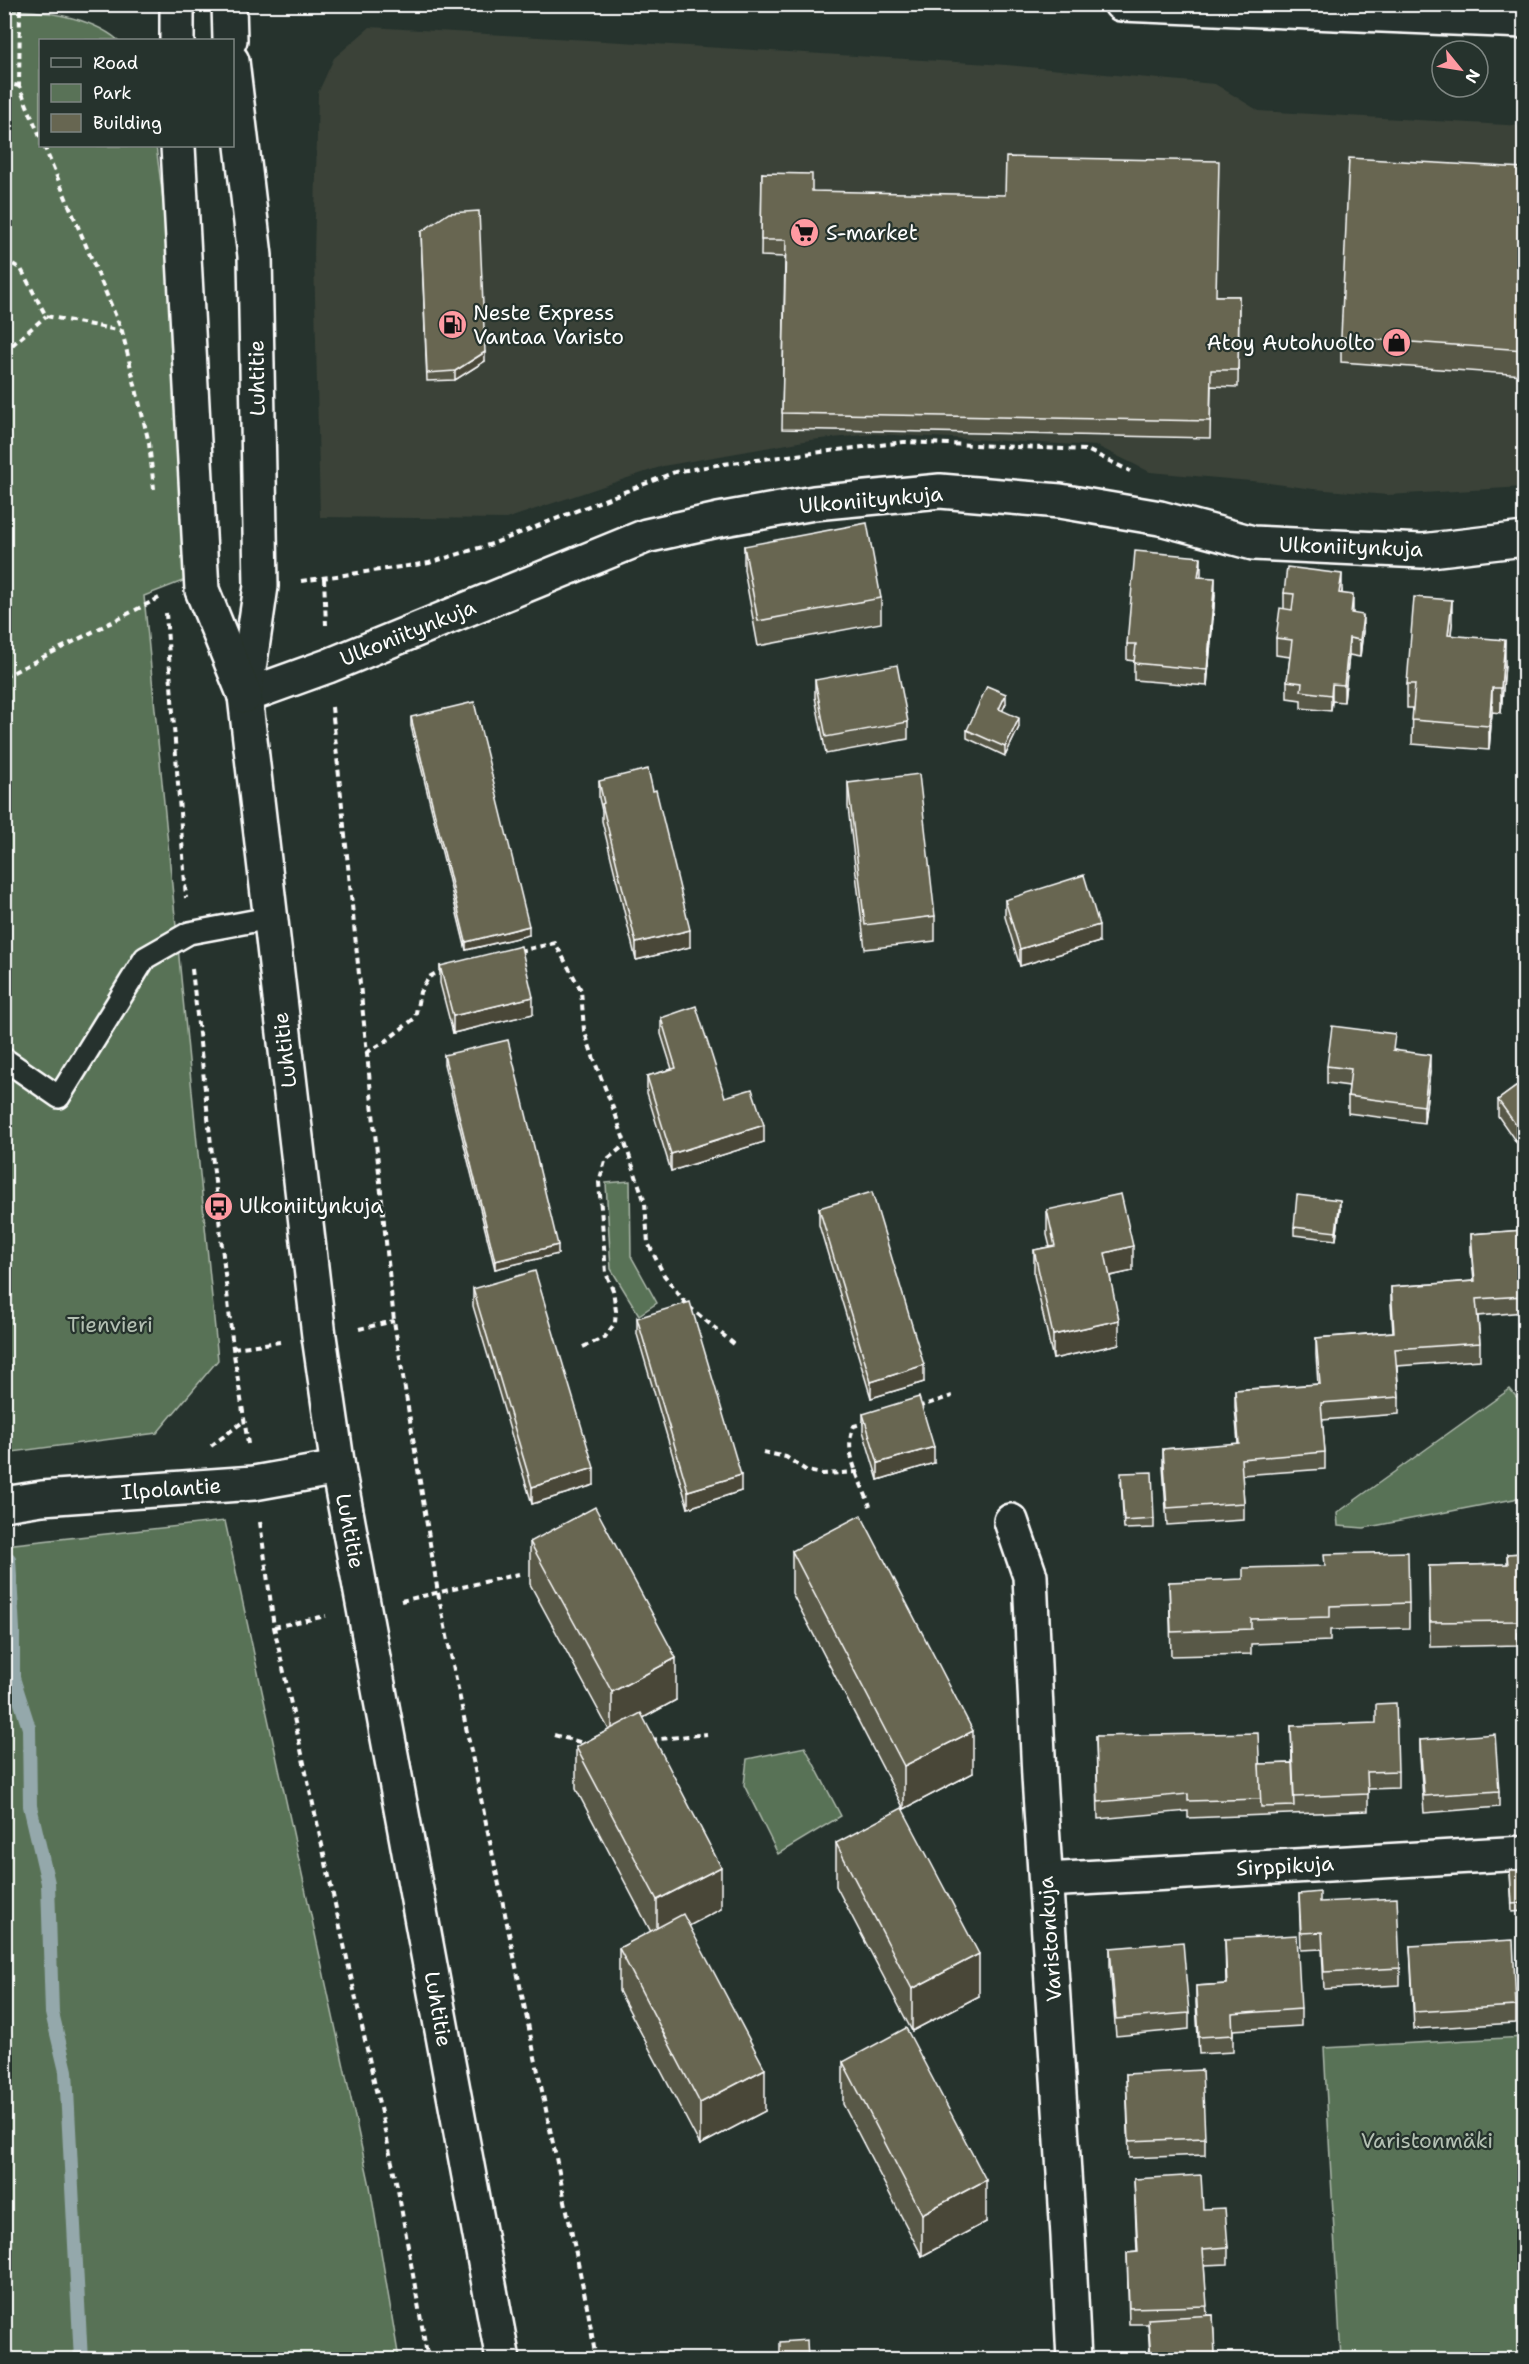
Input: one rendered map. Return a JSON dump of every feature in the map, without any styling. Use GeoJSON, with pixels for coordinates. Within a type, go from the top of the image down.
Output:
{"type":"FeatureCollection","features":[{"type":"Feature","properties":{"kind":"street"},"geometry":{"type":"LineString","coordinates":[[177,4],[177,39]]}},
{"type":"Feature","properties":{"kind":"street"},"geometry":{"type":"LineString","coordinates":[[228,4],[230,39]]}},
{"type":"Feature","properties":{"kind":"street"},"geometry":{"type":"LineString","coordinates":[[1120,4],[1524,21]]}},
{"type":"Feature","properties":{"kind":"street","name":"Luhtitie"},"geometry":{"type":"LineString","coordinates":[[234,78],[255,256],[260,516],[261,586],[245,696],[319,1336],[338,1468],[368,1620],[502,2360]]}},
{"type":"Feature","properties":{"kind":"street","name":"Luhtitie"},"geometry":{"type":"LineString","coordinates":[[178,147],[202,590],[245,696]]}},
{"type":"Feature","properties":{"kind":"street","name":"Ulkoniitynkuja"},"geometry":{"type":"LineString","coordinates":[[245,696],[328,666],[646,536],[813,503],[940,492],[1070,502],[1160,518],[1253,543],[1422,550],[1524,539]]}},
{"type":"Feature","properties":{"kind":"street","name":"Ilpolantie"},"geometry":{"type":"LineString","coordinates":[[4,1504],[42,1498],[254,1483],[338,1468]]}},
{"type":"Feature","properties":{"kind":"street","name":"Varistonkuja"},"geometry":{"type":"LineString","coordinates":[[1011,1521],[1030,1576],[1074,2360]]}},
{"type":"Feature","properties":{"kind":"street","name":"Sirppikuja"},"geometry":{"type":"LineString","coordinates":[[1046,1880],[1524,1853]]}},
{"type":"Feature","properties":{"kind":"lane"},"geometry":{"type":"LineString","coordinates":[[4,1059],[59,1097],[145,958],[189,933],[270,918]]}},
{"type":"Feature","properties":{"kind":"path"},"geometry":{"type":"LineString","coordinates":[[20,9],[19,86],[39,135]]}},
{"type":"Feature","properties":{"kind":"path"},"geometry":{"type":"LineString","coordinates":[[4,83],[19,86]]}},
{"type":"Feature","properties":{"kind":"path"},"geometry":{"type":"LineString","coordinates":[[44,147],[122,332],[149,443],[154,490]]}},
{"type":"Feature","properties":{"kind":"path"},"geometry":{"type":"LineString","coordinates":[[4,259],[21,269],[46,316]]}},
{"type":"Feature","properties":{"kind":"path"},"geometry":{"type":"LineString","coordinates":[[46,316],[122,332]]}},
{"type":"Feature","properties":{"kind":"path"},"geometry":{"type":"LineString","coordinates":[[4,352],[46,316]]}},
{"type":"Feature","properties":{"kind":"path"},"geometry":{"type":"LineString","coordinates":[[324,578],[328,666],[394,1321],[438,1593],[588,2311],[596,2360]]}},
{"type":"Feature","properties":{"kind":"path"},"geometry":{"type":"LineString","coordinates":[[4,677],[165,596],[189,933],[233,1348],[274,1627],[398,2190],[428,2360]]}},
{"type":"Feature","properties":{"kind":"path"},"geometry":{"type":"LineString","coordinates":[[512,953],[555,943],[567,963],[581,990],[584,1030],[645,1203],[648,1243],[656,1263],[687,1305],[734,1344]]}},
{"type":"Feature","properties":{"kind":"path"},"geometry":{"type":"LineString","coordinates":[[366,1053],[386,1041],[415,1018],[420,992],[429,977],[447,967]]}},
{"type":"Feature","properties":{"kind":"path"},"geometry":{"type":"LineString","coordinates":[[583,1347],[605,1336],[615,1323],[613,1290],[606,1273],[598,1182],[605,1161],[626,1144]]}},
{"type":"Feature","properties":{"kind":"path"},"geometry":{"type":"LineString","coordinates":[[908,1410],[952,1396]]}},
{"type":"Feature","properties":{"kind":"path"},"geometry":{"type":"LineString","coordinates":[[870,1506],[849,1449],[849,1437],[854,1426],[876,1420]]}},
{"type":"Feature","properties":{"kind":"path"},"geometry":{"type":"LineString","coordinates":[[763,1452],[786,1457],[807,1471],[822,1474],[858,1472]]}},
{"type":"Feature","properties":{"kind":"path"},"geometry":{"type":"LineString","coordinates":[[438,1593],[519,1574]]}},
{"type":"Feature","properties":{"kind":"path"},"geometry":{"type":"LineString","coordinates":[[643,1741],[707,1734]]}},
{"type":"Feature","properties":{"kind":"path"},"geometry":{"type":"LineString","coordinates":[[554,1736],[588,1744]]}},
{"type":"Feature","properties":{"kind":"shaded area"},"geometry":{"type":"Polygon","coordinates":[[[370,27],[1007,65],[1215,84],[1259,111],[1524,126],[1524,487],[1388,495],[1313,489],[1150,472],[1097,446],[875,434],[810,440],[663,466],[506,519],[320,517],[314,255],[318,93],[334,58],[370,27]]]}},
{"type":"Feature","properties":{"kind":"green space","name":"Tienvieri"},"geometry":{"type":"Polygon","coordinates":[[[4,10],[33,11],[64,16],[93,25],[116,39],[39,39],[39,147],[156,147],[170,252],[188,579],[144,596],[218,1360],[157,1433],[5,1453],[4,10]]]}},
{"type":"Feature","properties":{"kind":"green space"},"geometry":{"type":"Polygon","coordinates":[[[630,1181],[631,1256],[657,1303],[639,1315],[611,1269],[606,1183],[630,1181]]]}},
{"type":"Feature","properties":{"kind":"green space"},"geometry":{"type":"Polygon","coordinates":[[[1510,1389],[1524,1406],[1524,1495],[1514,1499],[1364,1528],[1338,1526],[1337,1513],[1510,1389]]]}},
{"type":"Feature","properties":{"kind":"green space"},"geometry":{"type":"Polygon","coordinates":[[[225,1521],[370,2186],[399,2359],[5,2359],[5,1545],[225,1521]]]}},
{"type":"Feature","properties":{"kind":"green space"},"geometry":{"type":"Polygon","coordinates":[[[805,1747],[841,1816],[778,1854],[744,1785],[747,1759],[805,1747]]]}},
{"type":"Feature","properties":{"kind":"green space","name":"Varistonmäki"},"geometry":{"type":"Polygon","coordinates":[[[1524,2037],[1524,2359],[1341,2359],[1324,2048],[1524,2037]]]}},
{"type":"Feature","properties":{"kind":"building"},"geometry":{"type":"Polygon","coordinates":[[[1006,157],[1219,161],[1216,296],[1239,296],[1238,370],[1211,370],[1210,421],[782,413],[786,240],[761,240],[762,173],[812,174],[812,191],[1005,195],[1006,157]]]}},
{"type":"Feature","properties":{"kind":"building"},"geometry":{"type":"Polygon","coordinates":[[[1349,158],[1524,168],[1524,350],[1341,337],[1349,158]]]}},
{"type":"Feature","properties":{"kind":"building"},"geometry":{"type":"Polygon","coordinates":[[[479,211],[485,352],[455,371],[427,373],[421,232],[449,213],[479,211]]]}},
{"type":"Feature","properties":{"kind":"building"},"geometry":{"type":"Polygon","coordinates":[[[867,523],[881,598],[758,621],[744,546],[867,523]]]}},
{"type":"Feature","properties":{"kind":"building"},"geometry":{"type":"Polygon","coordinates":[[[1135,551],[1201,557],[1198,577],[1215,578],[1207,670],[1134,663],[1136,644],[1127,644],[1135,551]]]}},
{"type":"Feature","properties":{"kind":"building"},"geometry":{"type":"Polygon","coordinates":[[[1287,567],[1342,574],[1339,593],[1353,595],[1351,613],[1363,615],[1360,640],[1349,638],[1344,685],[1332,684],[1331,695],[1301,691],[1302,683],[1287,681],[1292,640],[1276,638],[1280,608],[1292,610],[1294,594],[1284,593],[1287,567]]]}},
{"type":"Feature","properties":{"kind":"building"},"geometry":{"type":"Polygon","coordinates":[[[1414,597],[1452,600],[1448,635],[1505,640],[1501,688],[1492,688],[1489,726],[1412,720],[1415,684],[1407,684],[1414,597]]]}},
{"type":"Feature","properties":{"kind":"building"},"geometry":{"type":"Polygon","coordinates":[[[897,665],[908,722],[826,737],[815,680],[897,665]]]}},
{"type":"Feature","properties":{"kind":"building"},"geometry":{"type":"Polygon","coordinates":[[[987,686],[1006,694],[999,709],[1019,718],[1005,747],[967,730],[987,686]]]}},
{"type":"Feature","properties":{"kind":"building"},"geometry":{"type":"Polygon","coordinates":[[[474,702],[529,926],[466,942],[411,717],[474,702]]]}},
{"type":"Feature","properties":{"kind":"building"},"geometry":{"type":"Polygon","coordinates":[[[648,769],[653,791],[656,790],[690,930],[636,943],[602,804],[604,803],[599,781],[648,769]]]}},
{"type":"Feature","properties":{"kind":"building"},"geometry":{"type":"Polygon","coordinates":[[[919,774],[935,916],[865,925],[848,783],[919,774]]]}},
{"type":"Feature","properties":{"kind":"building"},"geometry":{"type":"Polygon","coordinates":[[[1084,875],[1099,925],[1020,949],[1005,900],[1084,875]]]}},
{"type":"Feature","properties":{"kind":"building"},"geometry":{"type":"Polygon","coordinates":[[[521,946],[533,997],[453,1016],[440,966],[521,946]]]}},
{"type":"Feature","properties":{"kind":"building"},"geometry":{"type":"Polygon","coordinates":[[[696,1006],[725,1097],[752,1089],[764,1125],[671,1154],[647,1076],[676,1068],[661,1018],[696,1006]]]}},
{"type":"Feature","properties":{"kind":"building"},"geometry":{"type":"Polygon","coordinates":[[[1332,1026],[1395,1034],[1393,1050],[1430,1055],[1424,1106],[1348,1096],[1351,1069],[1327,1066],[1332,1026]]]}},
{"type":"Feature","properties":{"kind":"building"},"geometry":{"type":"Polygon","coordinates":[[[508,1040],[558,1245],[495,1261],[444,1055],[508,1040]]]}},
{"type":"Feature","properties":{"kind":"building"},"geometry":{"type":"Polygon","coordinates":[[[1524,1081],[1524,1119],[1516,1125],[1498,1100],[1524,1081]]]}},
{"type":"Feature","properties":{"kind":"building"},"geometry":{"type":"Polygon","coordinates":[[[872,1192],[924,1365],[871,1382],[819,1208],[872,1192]]]}},
{"type":"Feature","properties":{"kind":"building"},"geometry":{"type":"Polygon","coordinates":[[[1121,1194],[1133,1246],[1105,1253],[1119,1320],[1053,1335],[1034,1250],[1055,1246],[1047,1210],[1121,1194]]]}},
{"type":"Feature","properties":{"kind":"building"},"geometry":{"type":"Polygon","coordinates":[[[1297,1195],[1340,1200],[1336,1232],[1294,1227],[1297,1195]]]}},
{"type":"Feature","properties":{"kind":"building"},"geometry":{"type":"Polygon","coordinates":[[[1524,1230],[1524,1296],[1476,1299],[1480,1343],[1395,1349],[1399,1397],[1321,1403],[1325,1452],[1241,1459],[1244,1503],[1167,1508],[1163,1449],[1239,1443],[1235,1390],[1320,1384],[1316,1338],[1394,1332],[1391,1287],[1475,1281],[1471,1234],[1524,1230]]]}},
{"type":"Feature","properties":{"kind":"building"},"geometry":{"type":"Polygon","coordinates":[[[535,1271],[594,1468],[532,1487],[473,1289],[535,1271]]]}},
{"type":"Feature","properties":{"kind":"building"},"geometry":{"type":"Polygon","coordinates":[[[690,1302],[741,1475],[688,1491],[637,1318],[690,1302]]]}},
{"type":"Feature","properties":{"kind":"building"},"geometry":{"type":"Polygon","coordinates":[[[919,1397],[934,1447],[878,1463],[863,1414],[919,1397]]]}},
{"type":"Feature","properties":{"kind":"building"},"geometry":{"type":"Polygon","coordinates":[[[1152,1472],[1154,1519],[1124,1521],[1121,1473],[1152,1472]]]}},
{"type":"Feature","properties":{"kind":"building"},"geometry":{"type":"Polygon","coordinates":[[[595,1507],[676,1658],[612,1692],[530,1542],[595,1507]]]}},
{"type":"Feature","properties":{"kind":"building"},"geometry":{"type":"Polygon","coordinates":[[[861,1515],[973,1731],[904,1766],[792,1551],[861,1515]]]}},
{"type":"Feature","properties":{"kind":"building"},"geometry":{"type":"Polygon","coordinates":[[[1408,1552],[1409,1603],[1330,1606],[1330,1617],[1251,1619],[1251,1629],[1171,1632],[1169,1582],[1243,1579],[1243,1568],[1325,1566],[1324,1554],[1408,1552]]]}},
{"type":"Feature","properties":{"kind":"building"},"geometry":{"type":"Polygon","coordinates":[[[1524,1553],[1524,1609],[1518,1609],[1518,1621],[1430,1622],[1429,1566],[1508,1564],[1507,1554],[1524,1553]]]}},
{"type":"Feature","properties":{"kind":"building"},"geometry":{"type":"Polygon","coordinates":[[[1396,1703],[1398,1771],[1367,1772],[1368,1794],[1294,1797],[1291,1726],[1376,1723],[1376,1704],[1396,1703]]]}},
{"type":"Feature","properties":{"kind":"building"},"geometry":{"type":"Polygon","coordinates":[[[641,1713],[721,1867],[657,1900],[576,1747],[641,1713]]]}},
{"type":"Feature","properties":{"kind":"building"},"geometry":{"type":"Polygon","coordinates":[[[1258,1733],[1261,1799],[1188,1801],[1188,1794],[1098,1802],[1096,1736],[1258,1733]]]}},
{"type":"Feature","properties":{"kind":"building"},"geometry":{"type":"Polygon","coordinates":[[[1495,1734],[1499,1791],[1424,1796],[1420,1740],[1495,1734]]]}},
{"type":"Feature","properties":{"kind":"building"},"geometry":{"type":"Polygon","coordinates":[[[1292,1763],[1294,1806],[1261,1807],[1259,1764],[1292,1763]]]}},
{"type":"Feature","properties":{"kind":"building"},"geometry":{"type":"Polygon","coordinates":[[[902,1808],[979,1954],[912,1989],[836,1843],[902,1808]]]}},
{"type":"Feature","properties":{"kind":"building"},"geometry":{"type":"Polygon","coordinates":[[[1510,1870],[1524,1870],[1524,1903],[1512,1904],[1510,1870]]]}},
{"type":"Feature","properties":{"kind":"building"},"geometry":{"type":"Polygon","coordinates":[[[1320,1892],[1320,1902],[1397,1898],[1400,1968],[1324,1972],[1322,1932],[1301,1933],[1299,1894],[1320,1892]]]}},
{"type":"Feature","properties":{"kind":"building"},"geometry":{"type":"Polygon","coordinates":[[[683,1914],[765,2069],[700,2103],[619,1948],[683,1914]]]}},
{"type":"Feature","properties":{"kind":"building"},"geometry":{"type":"Polygon","coordinates":[[[1297,1935],[1301,2009],[1232,2014],[1233,2035],[1199,2037],[1196,1986],[1227,1984],[1225,1939],[1297,1935]]]}},
{"type":"Feature","properties":{"kind":"building"},"geometry":{"type":"Polygon","coordinates":[[[1513,1940],[1516,2006],[1414,2012],[1410,1946],[1513,1940]]]}},
{"type":"Feature","properties":{"kind":"building"},"geometry":{"type":"Polygon","coordinates":[[[1183,1942],[1189,2013],[1116,2019],[1110,1948],[1183,1942]]]}},
{"type":"Feature","properties":{"kind":"building"},"geometry":{"type":"Polygon","coordinates":[[[906,2028],[986,2180],[922,2214],[843,2062],[906,2028]]]}},
{"type":"Feature","properties":{"kind":"building"},"geometry":{"type":"Polygon","coordinates":[[[1202,2070],[1205,2138],[1129,2141],[1126,2074],[1202,2070]]]}},
{"type":"Feature","properties":{"kind":"building"},"geometry":{"type":"Polygon","coordinates":[[[1201,2175],[1203,2209],[1225,2208],[1228,2247],[1203,2249],[1207,2306],[1129,2308],[1127,2253],[1138,2252],[1134,2179],[1201,2175]]]}},
{"type":"Feature","properties":{"kind":"building"},"geometry":{"type":"Polygon","coordinates":[[[1213,2315],[1215,2354],[1209,2355],[1210,2360],[1140,2360],[1151,2358],[1148,2319],[1213,2315]]]}},
{"type":"Feature","properties":{"kind":"building"},"geometry":{"type":"Polygon","coordinates":[[[807,2340],[808,2360],[780,2360],[780,2342],[807,2340]]]}},
{"type":"Feature","properties":{"kind":"waterway"},"geometry":{"type":"LineString","coordinates":[[9,1559],[13,1678],[29,1728],[30,1806],[48,1883],[52,2013],[66,2071],[81,2360]]}},
{"type":"Feature","properties":{"kind":"place","name":"S-market"},"geometry":{"type":"Point","coordinates":[805,233]}},
{"type":"Feature","properties":{"kind":"place","name":"Neste Express Vantaa Varisto"},"geometry":{"type":"Point","coordinates":[452,325]}},
{"type":"Feature","properties":{"kind":"place","name":"Atoy Autohuolto"},"geometry":{"type":"Point","coordinates":[1396,343]}},
{"type":"Feature","properties":{"kind":"place","name":"Ulkoniitynkuja"},"geometry":{"type":"Point","coordinates":[218,1206]}}]}
